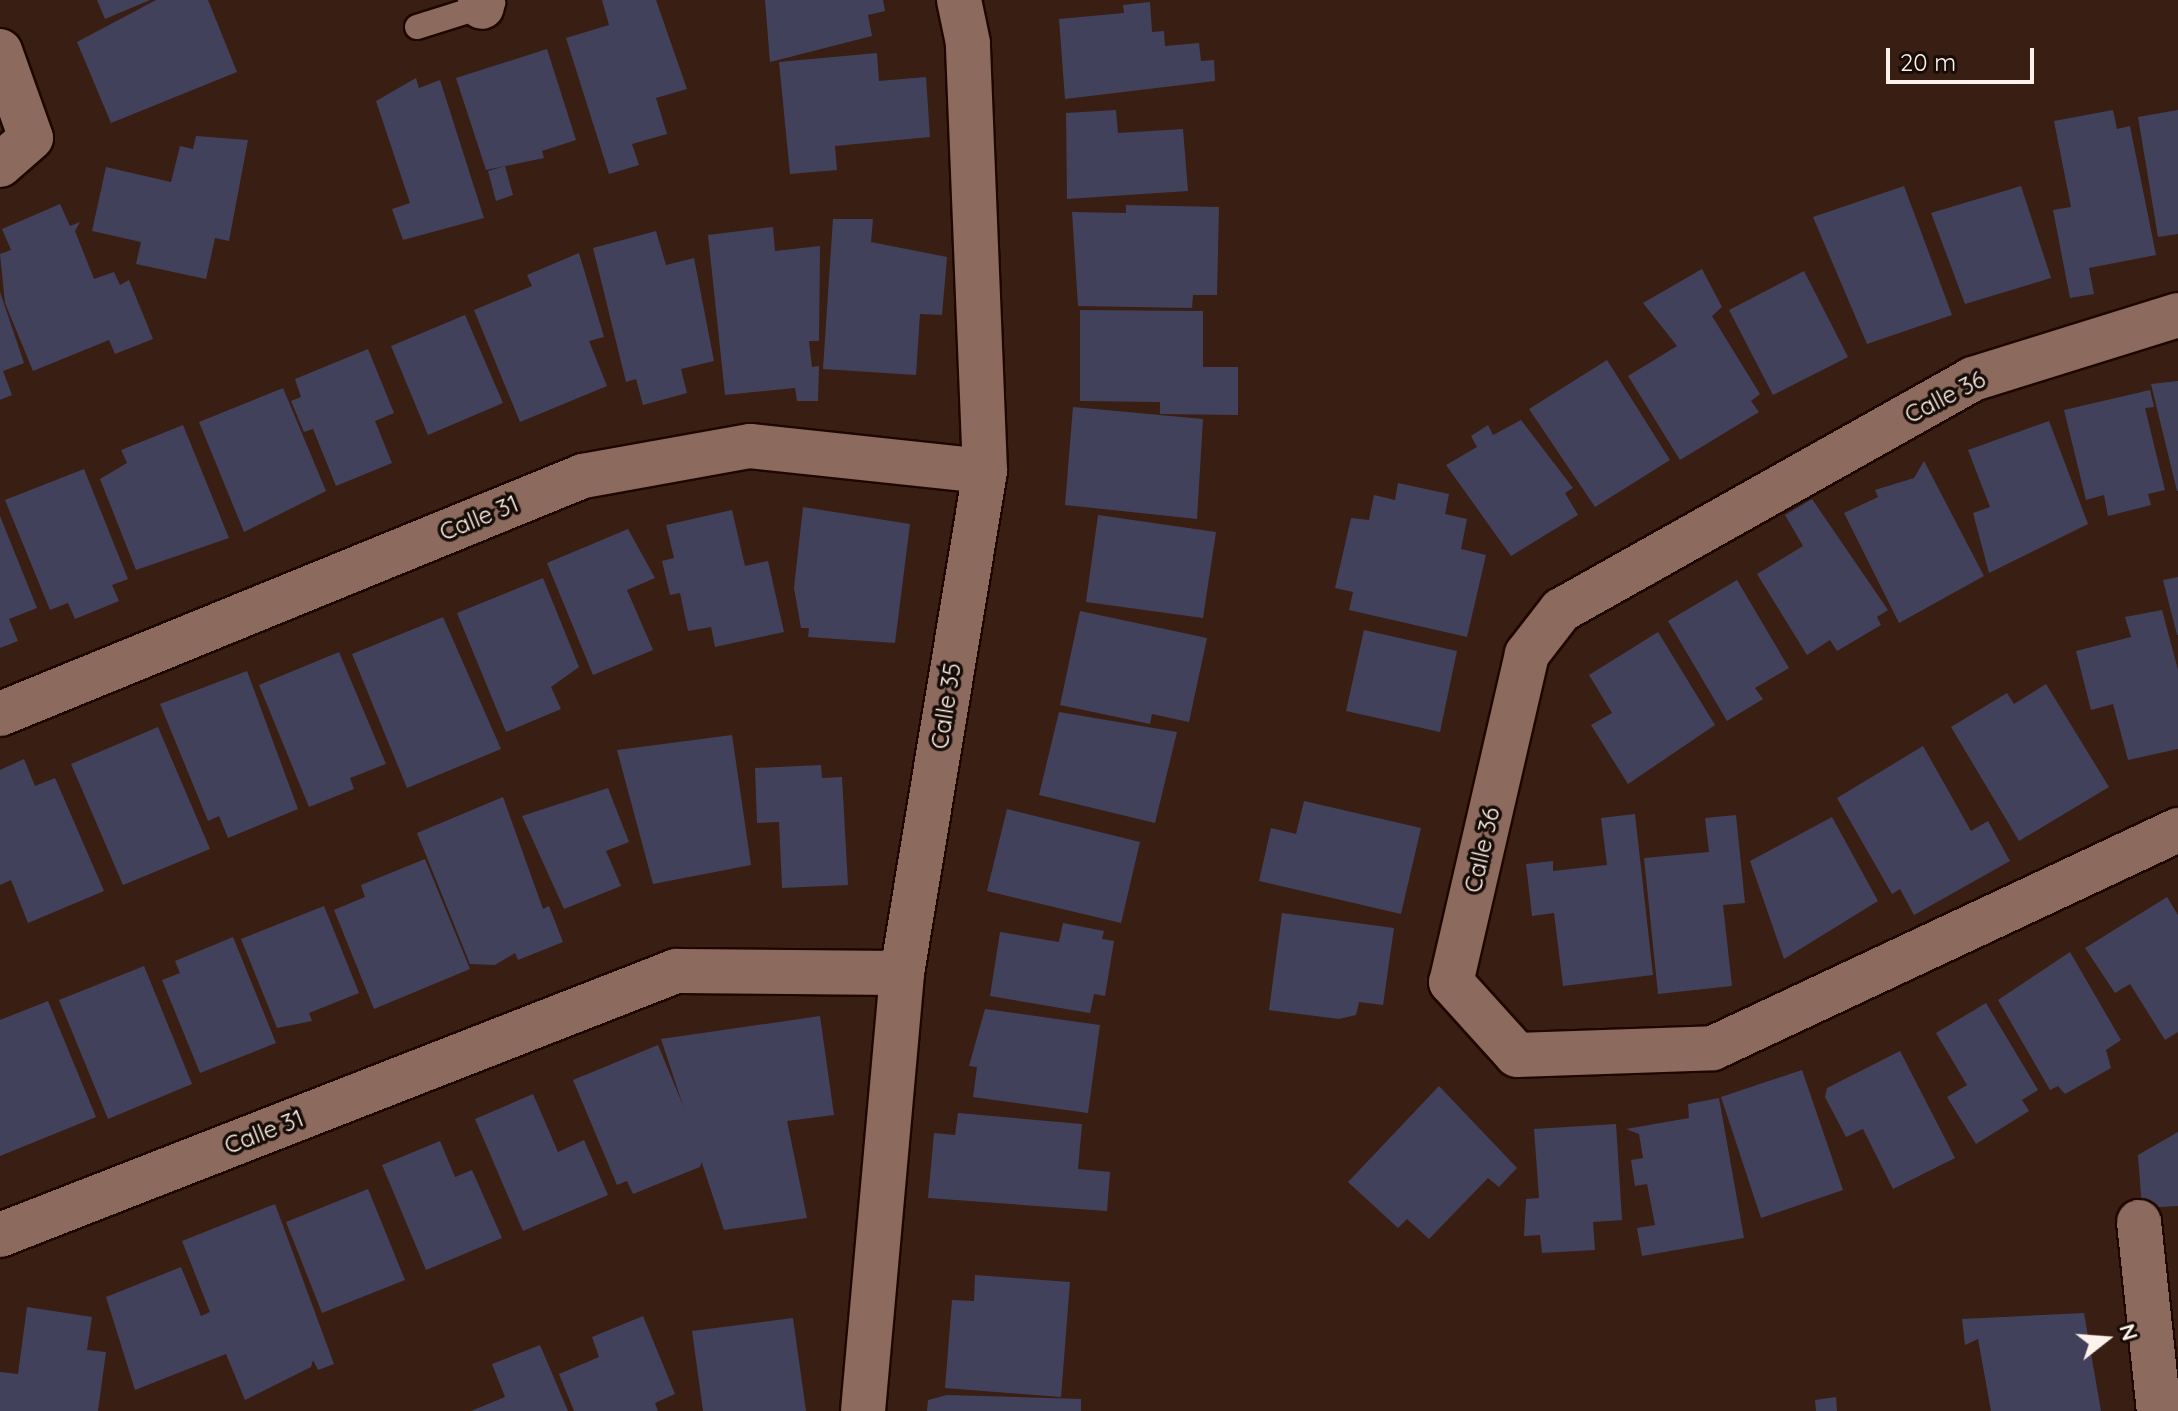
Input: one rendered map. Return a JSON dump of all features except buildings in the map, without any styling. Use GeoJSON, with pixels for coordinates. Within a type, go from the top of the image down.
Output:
{"type":"FeatureCollection","features":[{"type":"Feature","properties":{"kind":"street","name":"Calle 35"},"geometry":{"type":"LineString","coordinates":[[863,1411],[902,973],[985,471],[968,43],[959,0]]}},
{"type":"Feature","properties":{"kind":"street"},"geometry":{"type":"LineString","coordinates":[[0,51],[31,138],[0,165]]}},
{"type":"Feature","properties":{"kind":"street","name":"Calle 36"},"geometry":{"type":"LineString","coordinates":[[2178,315],[1973,379],[1561,610],[1527,654],[1451,982],[1517,1055],[1713,1048],[2178,830]]}},
{"type":"Feature","properties":{"kind":"street","name":"Calle 31"},"geometry":{"type":"LineString","coordinates":[[0,714],[583,476],[750,446],[985,471]]}},
{"type":"Feature","properties":{"kind":"street","name":"Calle 31"},"geometry":{"type":"LineString","coordinates":[[0,1235],[676,971],[902,973]]}},
{"type":"Feature","properties":{"kind":"street"},"geometry":{"type":"LineString","coordinates":[[2139,1222],[2159,1411]]}},
{"type":"Feature","properties":{"kind":"lane"},"geometry":{"type":"LineString","coordinates":[[417,27],[488,2]]}}]}
